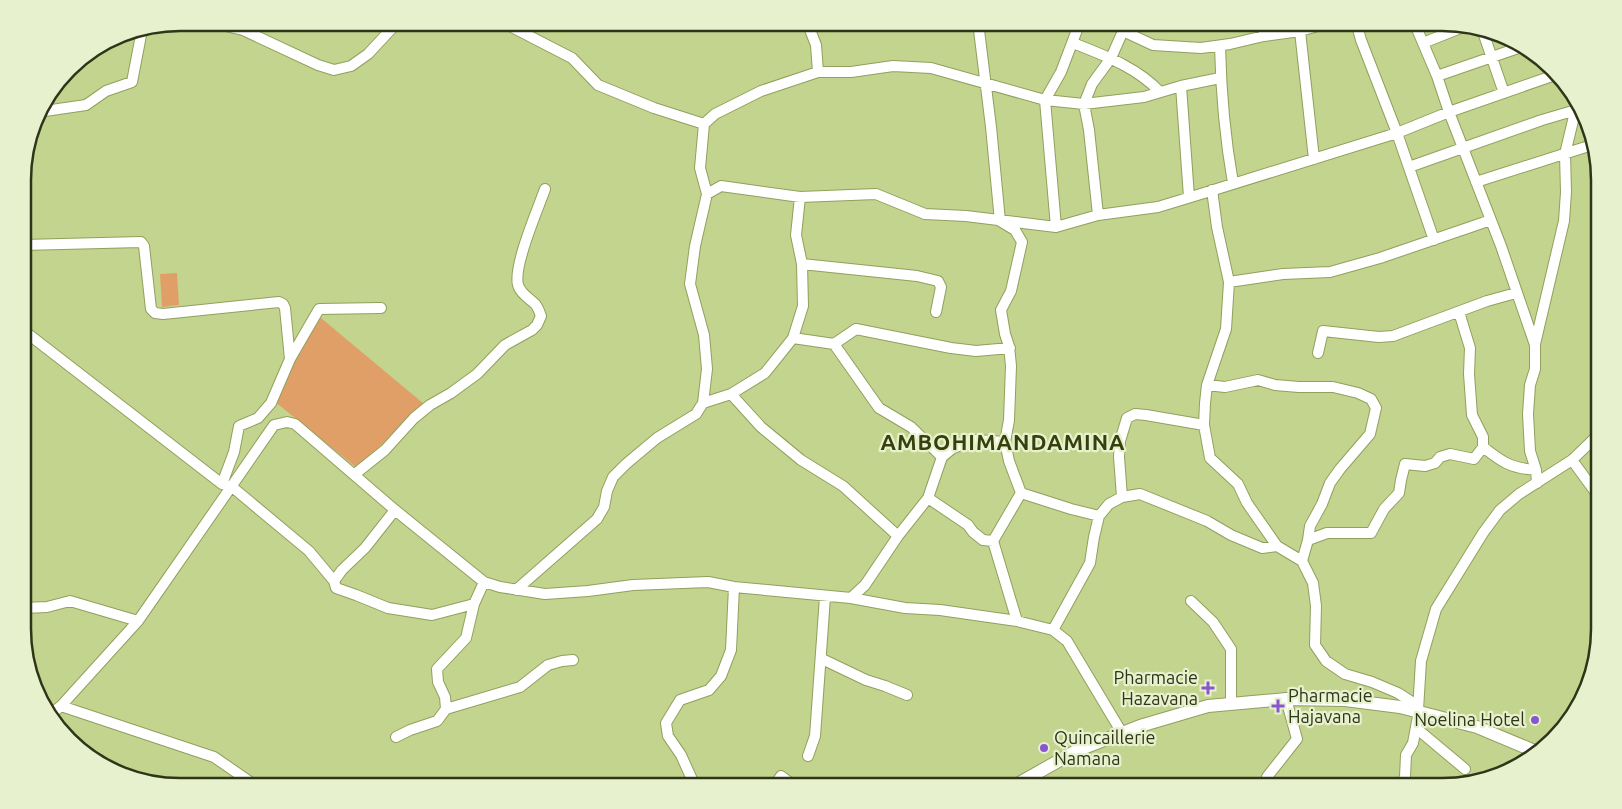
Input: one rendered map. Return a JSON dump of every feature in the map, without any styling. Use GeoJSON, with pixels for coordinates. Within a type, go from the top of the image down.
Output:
{"type":"FeatureCollection","features":[{"type":"Feature","properties":{"kind":"main road"},"geometry":{"type":"LineString","coordinates":[[1029,777],[1076,751],[1122,733],[1208,706],[1231,703],[1286,700],[1345,700],[1418,709],[1477,727],[1530,749]]}},
{"type":"Feature","properties":{"kind":"street"},"geometry":{"type":"LineString","coordinates":[[811,31],[816,45],[818,72]]}},
{"type":"Feature","properties":{"kind":"street"},"geometry":{"type":"LineString","coordinates":[[979,31],[1000,221]]}},
{"type":"Feature","properties":{"kind":"street"},"geometry":{"type":"LineString","coordinates":[[1056,227],[1045,100],[1061,72],[1077,31]]}},
{"type":"Feature","properties":{"kind":"street"},"geometry":{"type":"LineString","coordinates":[[1098,215],[1089,130],[1084,104],[1092,84],[1111,58],[1123,31]]}},
{"type":"Feature","properties":{"kind":"street"},"geometry":{"type":"LineString","coordinates":[[1124,31],[1153,45],[1202,48],[1220,46],[1284,31]]}},
{"type":"Feature","properties":{"kind":"street"},"geometry":{"type":"LineString","coordinates":[[1264,31],[1264,36]]}},
{"type":"Feature","properties":{"kind":"street"},"geometry":{"type":"LineString","coordinates":[[1301,31],[1314,159]]}},
{"type":"Feature","properties":{"kind":"street"},"geometry":{"type":"LineString","coordinates":[[1359,31],[1434,240]]}},
{"type":"Feature","properties":{"kind":"street"},"geometry":{"type":"LineString","coordinates":[[1418,31],[1437,76],[1491,220],[1535,346]]}},
{"type":"Feature","properties":{"kind":"street"},"geometry":{"type":"LineString","coordinates":[[247,32],[318,65],[334,70],[351,66],[368,54],[388,32]]}},
{"type":"Feature","properties":{"kind":"street"},"geometry":{"type":"LineString","coordinates":[[521,32],[572,58],[598,85],[654,108],[704,124]]}},
{"type":"Feature","properties":{"kind":"street"},"geometry":{"type":"LineString","coordinates":[[1423,43],[1452,32]]}},
{"type":"Feature","properties":{"kind":"street"},"geometry":{"type":"LineString","coordinates":[[49,110],[86,105],[106,91],[132,82],[141,37]]}},
{"type":"Feature","properties":{"kind":"street"},"geometry":{"type":"LineString","coordinates":[[1484,38],[1504,92]]}},
{"type":"Feature","properties":{"kind":"street"},"geometry":{"type":"LineString","coordinates":[[1073,43],[1111,58],[1149,81],[1160,92]]}},
{"type":"Feature","properties":{"kind":"street"},"geometry":{"type":"LineString","coordinates":[[1220,46],[1220,78],[1227,150],[1233,183]]}},
{"type":"Feature","properties":{"kind":"street"},"geometry":{"type":"LineString","coordinates":[[1437,76],[1512,49]]}},
{"type":"Feature","properties":{"kind":"street"},"geometry":{"type":"LineString","coordinates":[[516,590],[597,519],[604,507],[613,477],[657,438],[696,414],[703,402],[707,368],[704,336],[690,284],[695,246],[706,194],[700,168],[704,124],[714,114],[761,91],[818,72],[851,72],[893,66],[931,68],[1045,100],[1084,104],[1144,97],[1181,86],[1220,78]]}},
{"type":"Feature","properties":{"kind":"street"},"geometry":{"type":"LineString","coordinates":[[706,194],[721,186],[800,197],[876,194],[925,214],[966,216],[1056,227],[1098,215],[1158,206],[1314,159],[1397,132],[1549,77]]}},
{"type":"Feature","properties":{"kind":"street"},"geometry":{"type":"LineString","coordinates":[[1181,86],[1189,197]]}},
{"type":"Feature","properties":{"kind":"street"},"geometry":{"type":"LineString","coordinates":[[1409,167],[1573,110]]}},
{"type":"Feature","properties":{"kind":"street"},"geometry":{"type":"LineString","coordinates":[[1537,483],[1536,470],[1530,451],[1528,414],[1530,385],[1535,369],[1535,346],[1564,221],[1566,192],[1565,154],[1575,114]]}},
{"type":"Feature","properties":{"kind":"street"},"geometry":{"type":"LineString","coordinates":[[1476,182],[1587,147]]}},
{"type":"Feature","properties":{"kind":"street"},"geometry":{"type":"LineString","coordinates":[[355,474],[385,450],[414,418],[477,374],[506,345],[537,325],[541,316],[536,305],[520,290],[518,278],[522,256],[545,189]]}},
{"type":"Feature","properties":{"kind":"street"},"geometry":{"type":"LineString","coordinates":[[1212,190],[1217,227],[1229,282],[1226,329],[1208,385],[1205,403],[1204,425],[1210,458],[1238,484],[1247,503],[1277,546],[1302,561],[1313,583],[1316,606],[1315,645],[1326,661],[1345,674],[1372,682],[1398,693],[1418,709]]}},
{"type":"Feature","properties":{"kind":"street"},"geometry":{"type":"LineString","coordinates":[[703,402],[731,394],[765,373],[793,338],[803,306],[802,264],[796,235],[800,197]]}},
{"type":"Feature","properties":{"kind":"street"},"geometry":{"type":"LineString","coordinates":[[1229,282],[1283,274],[1330,272],[1380,258],[1491,220]]}},
{"type":"Feature","properties":{"kind":"street"},"geometry":{"type":"LineString","coordinates":[[1000,221],[1015,230],[1022,242],[1011,291],[1002,310],[1004,334],[1010,348],[1012,366],[1009,420],[1005,442],[1021,492],[993,541],[1017,621]]}},
{"type":"Feature","properties":{"kind":"street"},"geometry":{"type":"LineString","coordinates":[[32,245],[141,242],[144,246],[151,309],[155,313],[163,314],[279,302],[285,308],[290,359]]}},
{"type":"Feature","properties":{"kind":"street"},"geometry":{"type":"LineString","coordinates":[[802,264],[917,276],[938,281],[940,287],[936,312]]}},
{"type":"Feature","properties":{"kind":"street"},"geometry":{"type":"LineString","coordinates":[[1318,353],[1323,331],[1379,337],[1393,336],[1516,292]]}},
{"type":"Feature","properties":{"kind":"street"},"geometry":{"type":"LineString","coordinates":[[226,485],[239,426],[258,418],[271,403],[290,359],[319,309],[381,308]]}},
{"type":"Feature","properties":{"kind":"street"},"geometry":{"type":"LineString","coordinates":[[1308,540],[1327,533],[1371,533],[1384,509],[1399,493],[1400,480],[1405,464],[1425,466],[1435,463],[1440,457],[1450,454],[1474,458],[1483,447],[1483,437],[1472,415],[1469,374],[1470,348],[1460,312]]}},
{"type":"Feature","properties":{"kind":"street"},"geometry":{"type":"LineString","coordinates":[[793,338],[834,344],[856,329],[951,348],[976,351],[1010,348]]}},
{"type":"Feature","properties":{"kind":"street"},"geometry":{"type":"LineString","coordinates":[[32,337],[310,551],[334,581],[336,588],[388,608],[432,615],[474,604]]}},
{"type":"Feature","properties":{"kind":"street"},"geometry":{"type":"LineString","coordinates":[[834,344],[879,408],[911,427],[942,457]]}},
{"type":"Feature","properties":{"kind":"street"},"geometry":{"type":"LineString","coordinates":[[1208,385],[1225,387],[1258,380],[1275,385],[1333,387],[1358,393],[1371,399],[1376,408],[1370,434],[1330,482],[1322,504],[1310,526],[1302,561]]}},
{"type":"Feature","properties":{"kind":"street"},"geometry":{"type":"LineString","coordinates":[[731,394],[761,427],[801,460],[843,486],[898,536]]}},
{"type":"Feature","properties":{"kind":"street"},"geometry":{"type":"LineString","coordinates":[[1122,497],[1119,457],[1120,441],[1127,418],[1134,414],[1146,415],[1204,425]]}},
{"type":"Feature","properties":{"kind":"street"},"geometry":{"type":"LineString","coordinates":[[56,710],[138,621],[226,485],[274,426],[280,423],[294,424],[395,510],[484,582],[500,587],[545,594],[633,585],[708,582],[734,587],[851,598],[905,608],[940,610],[1017,621],[1053,630],[1067,641],[1122,733]]}},
{"type":"Feature","properties":{"kind":"street"},"geometry":{"type":"LineString","coordinates":[[851,598],[865,585],[898,536],[928,498],[942,457],[953,448],[975,440],[1005,442]]}},
{"type":"Feature","properties":{"kind":"street"},"geometry":{"type":"LineString","coordinates":[[1405,777],[1406,755],[1414,743],[1421,662],[1436,609],[1464,561],[1500,510],[1518,494],[1572,460],[1591,442]]}},
{"type":"Feature","properties":{"kind":"street"},"geometry":{"type":"LineString","coordinates":[[1483,447],[1496,458],[1517,468],[1536,470]]}},
{"type":"Feature","properties":{"kind":"street"},"geometry":{"type":"LineString","coordinates":[[1572,460],[1591,485]]}},
{"type":"Feature","properties":{"kind":"street"},"geometry":{"type":"LineString","coordinates":[[1021,492],[1071,509],[1099,516]]}},
{"type":"Feature","properties":{"kind":"street"},"geometry":{"type":"LineString","coordinates":[[1053,630],[1090,563],[1099,516],[1109,504],[1122,497],[1140,494],[1208,521],[1231,535],[1262,548],[1277,546]]}},
{"type":"Feature","properties":{"kind":"street"},"geometry":{"type":"LineString","coordinates":[[928,498],[968,524],[973,532],[983,540],[993,541]]}},
{"type":"Feature","properties":{"kind":"street"},"geometry":{"type":"LineString","coordinates":[[334,581],[342,570],[365,548],[395,510]]}},
{"type":"Feature","properties":{"kind":"street"},"geometry":{"type":"LineString","coordinates":[[446,709],[445,697],[438,682],[437,669],[466,638],[474,604],[484,582]]}},
{"type":"Feature","properties":{"kind":"street"},"geometry":{"type":"LineString","coordinates":[[691,778],[668,736],[666,723],[680,700],[709,690],[720,676],[730,650],[734,587]]}},
{"type":"Feature","properties":{"kind":"street"},"geometry":{"type":"LineString","coordinates":[[808,756],[815,736],[825,597]]}},
{"type":"Feature","properties":{"kind":"street"},"geometry":{"type":"LineString","coordinates":[[31,608],[47,607],[70,601],[138,621]]}},
{"type":"Feature","properties":{"kind":"street"},"geometry":{"type":"LineString","coordinates":[[1191,601],[1213,622],[1231,649],[1231,703]]}},
{"type":"Feature","properties":{"kind":"street"},"geometry":{"type":"LineString","coordinates":[[822,659],[866,680],[907,695]]}},
{"type":"Feature","properties":{"kind":"street"},"geometry":{"type":"LineString","coordinates":[[396,737],[437,721],[446,709],[520,688],[548,665],[573,660]]}},
{"type":"Feature","properties":{"kind":"street"},"geometry":{"type":"LineString","coordinates":[[1267,777],[1297,739],[1286,700]]}},
{"type":"Feature","properties":{"kind":"street"},"geometry":{"type":"LineString","coordinates":[[61,706],[214,757],[244,778]]}},
{"type":"Feature","properties":{"kind":"street"},"geometry":{"type":"LineString","coordinates":[[1416,728],[1465,769]]}},
{"type":"Feature","properties":{"kind":"shaded area"},"geometry":{"type":"Polygon","coordinates":[[[177,273],[179,305],[162,307],[160,274],[177,273]]]}},
{"type":"Feature","properties":{"kind":"shaded area"},"geometry":{"type":"Polygon","coordinates":[[[315,313],[424,404],[357,468],[274,401],[315,313]]]}},
{"type":"Feature","properties":{"kind":"place","name":"Pharmacie Hazavana"},"geometry":{"type":"Point","coordinates":[1208,688]}},
{"type":"Feature","properties":{"kind":"place","name":"Pharmacie Hajavana"},"geometry":{"type":"Point","coordinates":[1278,706]}},
{"type":"Feature","properties":{"kind":"place","name":"Noelina Hotel"},"geometry":{"type":"Point","coordinates":[1535,720]}},
{"type":"Feature","properties":{"kind":"place","name":"Quincaillerie Namana"},"geometry":{"type":"Point","coordinates":[1044,748]}},
{"type":"Feature","properties":{"kind":"district","name":"AMBOHIMANDAMINA"},"geometry":{"type":"Point","coordinates":[1003,442]}}]}
